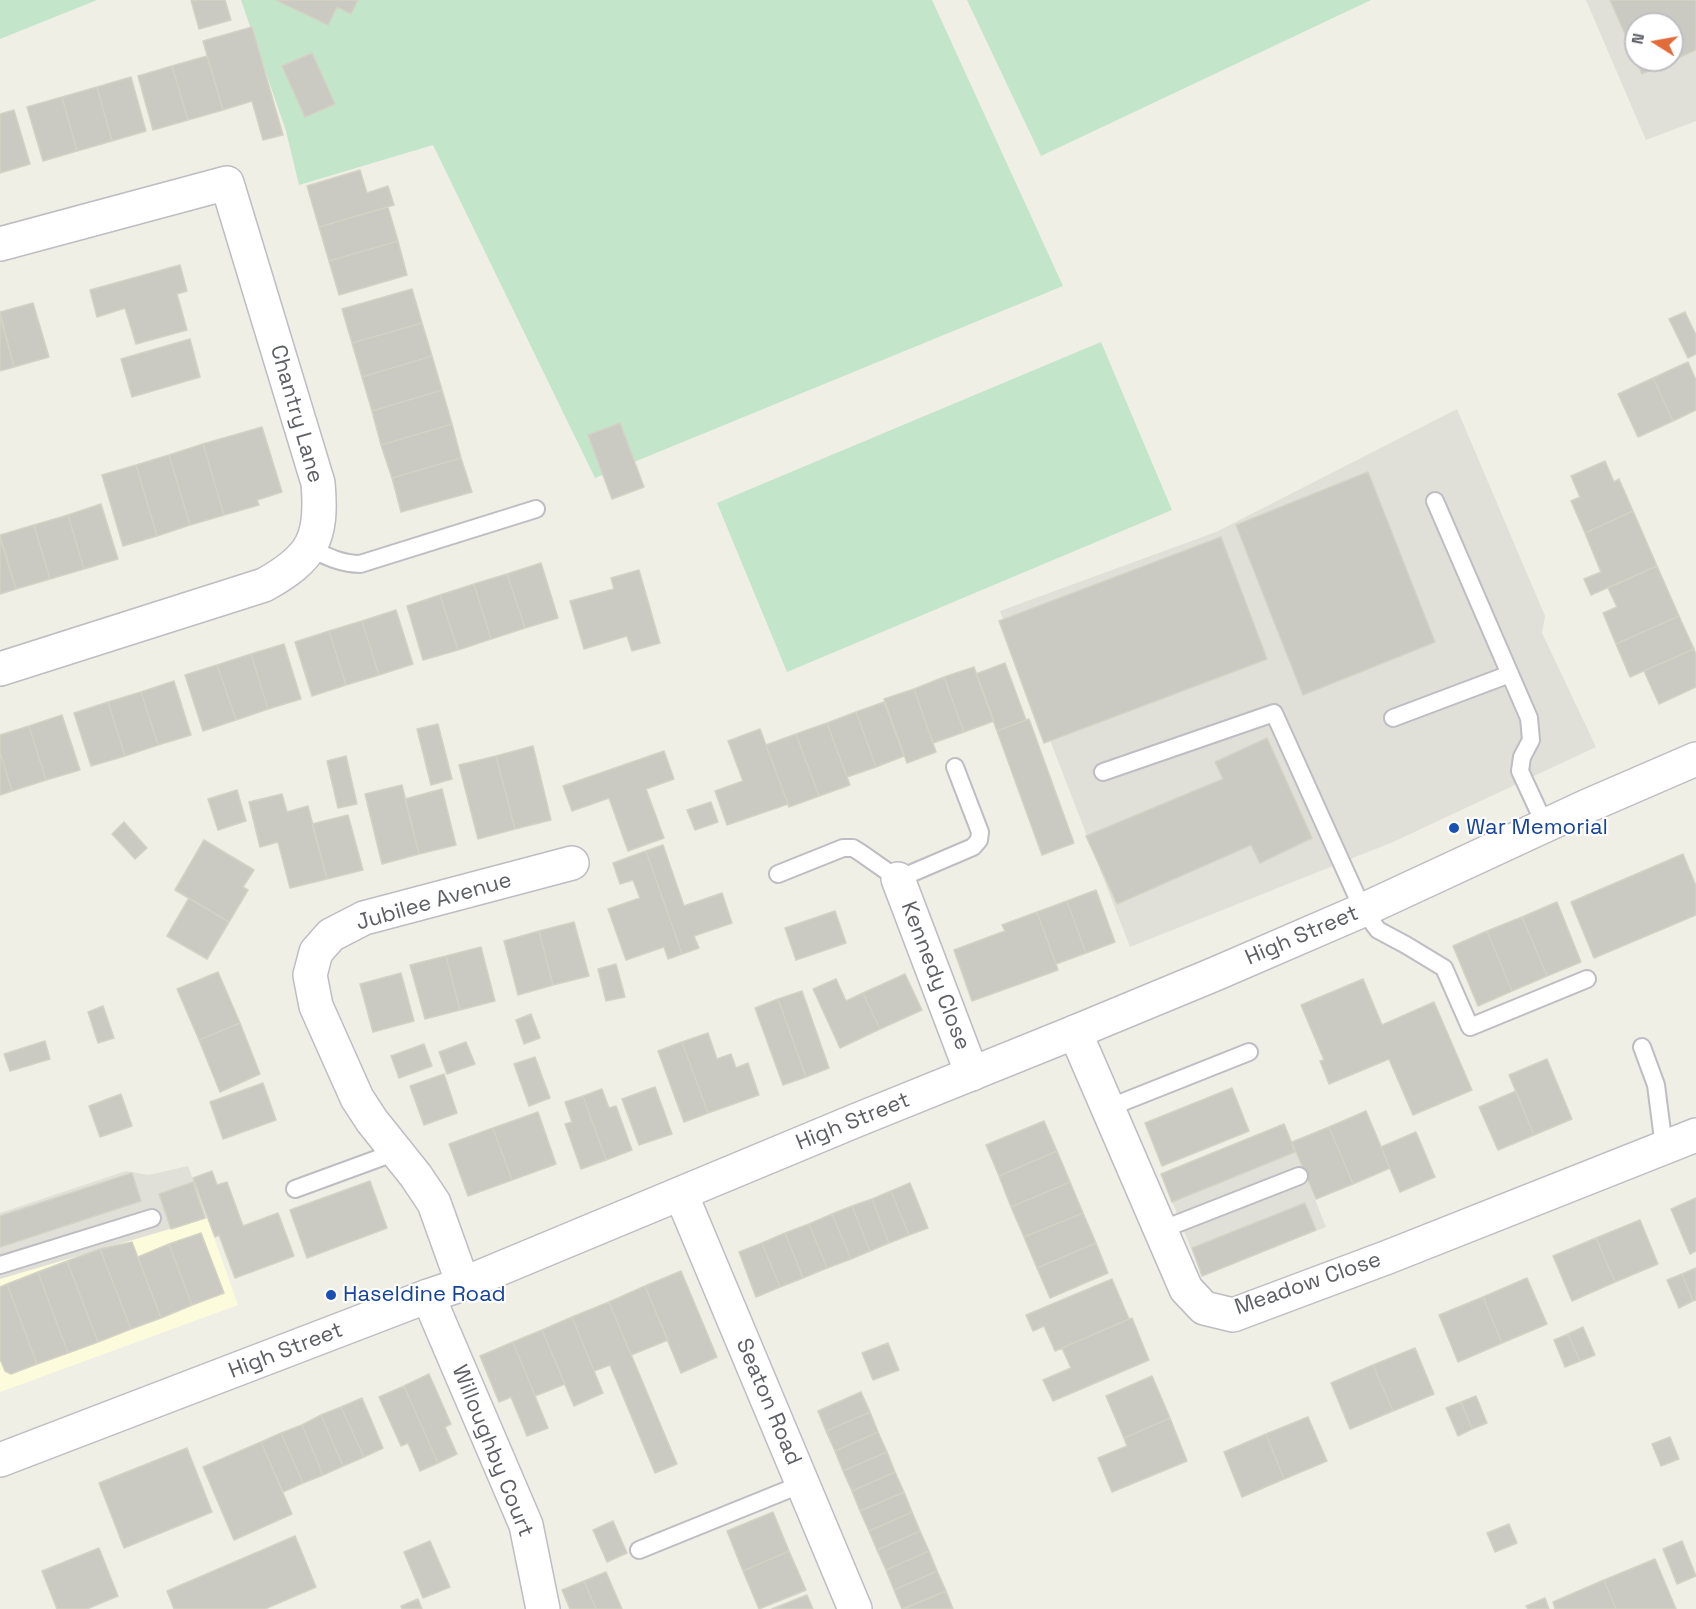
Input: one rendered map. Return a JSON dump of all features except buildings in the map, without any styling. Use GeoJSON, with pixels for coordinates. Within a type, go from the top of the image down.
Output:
{"type":"FeatureCollection","features":[{"type":"Feature","properties":{"kind":"street","name":"Chantry Lane"},"geometry":{"type":"LineString","coordinates":[[0,244],[227,183],[318,483],[320,507],[318,530],[309,548],[283,575],[264,585],[0,669]]}},
{"type":"Feature","properties":{"kind":"street","name":"High Street"},"geometry":{"type":"LineString","coordinates":[[0,1460],[463,1284],[1075,1032],[1363,910],[1545,825],[1696,759]]}},
{"type":"Feature","properties":{"kind":"street","name":"Jubilee Avenue"},"geometry":{"type":"LineString","coordinates":[[463,1284],[434,1203],[357,1098],[316,1006],[310,975],[316,952],[331,935],[364,918],[572,863]]}},
{"type":"Feature","properties":{"kind":"street","name":"Kennedy Close"},"geometry":{"type":"LineString","coordinates":[[898,879],[972,1074]]}},
{"type":"Feature","properties":{"kind":"street","name":"Meadow Close"},"geometry":{"type":"LineString","coordinates":[[1075,1032],[1186,1289],[1204,1308],[1233,1315],[1378,1261],[1696,1135]]}},
{"type":"Feature","properties":{"kind":"street","name":"Seaton Road"},"geometry":{"type":"LineString","coordinates":[[681,1194],[855,1609]]}},
{"type":"Feature","properties":{"kind":"street","name":"Willoughby Court"},"geometry":{"type":"LineString","coordinates":[[429,1296],[526,1525],[543,1609]]}},
{"type":"Feature","properties":{"kind":"lane"},"geometry":{"type":"LineString","coordinates":[[1436,501],[1529,718],[1531,740],[1522,757],[1520,771],[1545,825]]}},
{"type":"Feature","properties":{"kind":"lane"},"geometry":{"type":"LineString","coordinates":[[309,548],[338,561],[360,564],[536,509]]}},
{"type":"Feature","properties":{"kind":"lane"},"geometry":{"type":"LineString","coordinates":[[1393,718],[1510,674]]}},
{"type":"Feature","properties":{"kind":"lane"},"geometry":{"type":"LineString","coordinates":[[1103,772],[1274,713],[1363,910],[1378,930],[1444,968],[1470,1027],[1587,978]]}},
{"type":"Feature","properties":{"kind":"lane"},"geometry":{"type":"LineString","coordinates":[[778,874],[843,848],[853,848],[898,879],[974,847],[979,840],[980,832],[955,767]]}},
{"type":"Feature","properties":{"kind":"lane"},"geometry":{"type":"LineString","coordinates":[[1642,1047],[1656,1085],[1664,1147]]}},
{"type":"Feature","properties":{"kind":"lane"},"geometry":{"type":"LineString","coordinates":[[1108,1108],[1249,1052]]}},
{"type":"Feature","properties":{"kind":"lane"},"geometry":{"type":"LineString","coordinates":[[294,1189],[396,1152]]}},
{"type":"Feature","properties":{"kind":"lane"},"geometry":{"type":"LineString","coordinates":[[1161,1230],[1299,1176]]}},
{"type":"Feature","properties":{"kind":"lane"},"geometry":{"type":"LineString","coordinates":[[0,1265],[152,1218]]}},
{"type":"Feature","properties":{"kind":"lane"},"geometry":{"type":"LineString","coordinates":[[639,1550],[802,1484]]}},
{"type":"Feature","properties":{"kind":"shaded area"},"geometry":{"type":"Polygon","coordinates":[[[0,0],[97,0],[0,39],[0,0]]]}},
{"type":"Feature","properties":{"kind":"shaded area"},"geometry":{"type":"Polygon","coordinates":[[[241,0],[932,0],[1063,286],[595,478],[433,145],[299,185],[286,131],[241,0]]]}},
{"type":"Feature","properties":{"kind":"shaded area"},"geometry":{"type":"Polygon","coordinates":[[[967,0],[1371,0],[1041,156],[967,0]]]}},
{"type":"Feature","properties":{"kind":"shaded area"},"geometry":{"type":"Polygon","coordinates":[[[1586,0],[1696,0],[1696,121],[1646,140],[1586,0]]]}},
{"type":"Feature","properties":{"kind":"shaded area"},"geometry":{"type":"Polygon","coordinates":[[[1101,342],[1172,510],[787,672],[717,503],[1101,342]]]}},
{"type":"Feature","properties":{"kind":"shaded area"},"geometry":{"type":"Polygon","coordinates":[[[1457,409],[1545,616],[1542,633],[1596,747],[1393,842],[1130,947],[1000,611],[1216,532],[1457,409]]]}},
{"type":"Feature","properties":{"kind":"shaded area"},"geometry":{"type":"Polygon","coordinates":[[[1285,1124],[1326,1227],[1202,1276],[1161,1174],[1285,1124]]]}},
{"type":"Feature","properties":{"kind":"shaded area"},"geometry":{"type":"Polygon","coordinates":[[[188,1166],[207,1218],[0,1279],[0,1213],[126,1171],[149,1175],[188,1166]]]}},
{"type":"Feature","properties":{"kind":"shaded area"},"geometry":{"type":"Polygon","coordinates":[[[207,1218],[238,1305],[0,1392],[0,1279],[207,1218]]]}},
{"type":"Feature","properties":{"kind":"place","name":"War Memorial"},"geometry":{"type":"Point","coordinates":[1454,828]}},
{"type":"Feature","properties":{"kind":"place","name":"Haseldine Road"},"geometry":{"type":"Point","coordinates":[331,1295]}}]}
